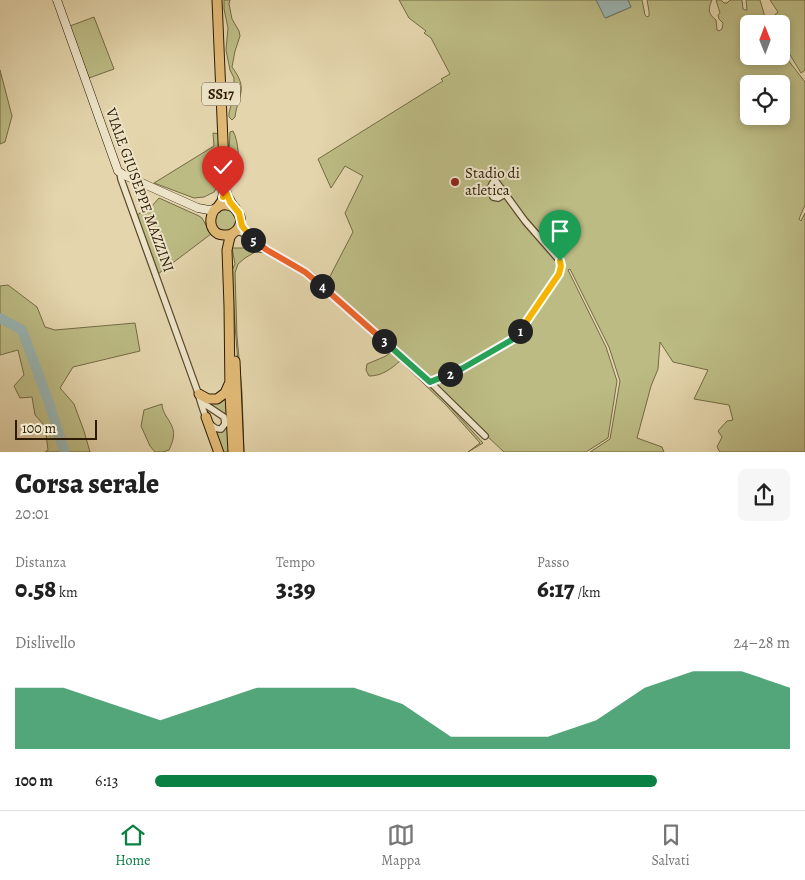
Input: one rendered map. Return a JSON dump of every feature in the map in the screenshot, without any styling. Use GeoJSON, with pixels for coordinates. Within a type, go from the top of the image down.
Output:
{"type":"FeatureCollection","features":[{"type":"Feature","properties":{"kind":"main road","name":"VIALE GIUSEPPE MAZZINI"},"geometry":{"type":"LineString","coordinates":[[57,0],[120,173]]}},
{"type":"Feature","properties":{"kind":"main road","name":"SS17"},"geometry":{"type":"LineString","coordinates":[[216,208],[222,202],[225,189],[218,0]]}},
{"type":"Feature","properties":{"kind":"main road"},"geometry":{"type":"LineString","coordinates":[[120,173],[198,208],[209,210],[226,205],[235,208],[240,215],[238,228],[230,237],[227,250],[239,452]]}},
{"type":"Feature","properties":{"kind":"main road","name":"SS17"},"geometry":{"type":"LineString","coordinates":[[225,189],[230,202],[235,208]]}},
{"type":"Feature","properties":{"kind":"main road"},"geometry":{"type":"LineString","coordinates":[[198,208],[222,238],[227,250]]}},
{"type":"Feature","properties":{"kind":"main road"},"geometry":{"type":"LineString","coordinates":[[211,224],[212,214],[216,208]]}},
{"type":"Feature","properties":{"kind":"main road"},"geometry":{"type":"LineString","coordinates":[[219,234],[234,233]]}},
{"type":"Feature","properties":{"kind":"main road"},"geometry":{"type":"LineString","coordinates":[[230,306],[230,381],[233,452]]}},
{"type":"Feature","properties":{"kind":"main road"},"geometry":{"type":"LineString","coordinates":[[198,392],[208,399],[217,399],[225,393],[230,381]]}},
{"type":"Feature","properties":{"kind":"main road"},"geometry":{"type":"LineString","coordinates":[[206,416],[219,452]]}},
{"type":"Feature","properties":{"kind":"street","name":"VIALE GIUSEPPE MAZZINI"},"geometry":{"type":"LineString","coordinates":[[120,173],[208,423],[215,429],[220,430],[224,426],[225,420],[223,416],[206,405],[198,392]]}},
{"type":"Feature","properties":{"kind":"street"},"geometry":{"type":"LineString","coordinates":[[125,191],[126,185],[132,179]]}},
{"type":"Feature","properties":{"kind":"street"},"geometry":{"type":"LineString","coordinates":[[430,382],[463,368],[515,338],[559,274],[560,261],[525,222],[505,194]]}},
{"type":"Feature","properties":{"kind":"street"},"geometry":{"type":"LineString","coordinates":[[240,222],[251,238]]}},
{"type":"Feature","properties":{"kind":"street"},"geometry":{"type":"LineString","coordinates":[[234,233],[243,233],[310,275],[430,382],[484,436]]}},
{"type":"Feature","properties":{"kind":"shaded area"},"geometry":{"type":"Polygon","coordinates":[[[224,0],[230,0],[232,19],[240,36],[232,67],[240,81],[241,92],[235,117],[232,120],[229,117],[229,113],[234,94],[234,78],[230,70],[226,50],[228,28],[224,0]]]}},
{"type":"Feature","properties":{"kind":"shaded area"},"geometry":{"type":"Polygon","coordinates":[[[399,0],[596,0],[606,18],[631,7],[628,0],[642,0],[647,17],[649,16],[649,11],[647,0],[712,0],[709,11],[716,20],[717,30],[719,31],[722,29],[723,23],[719,19],[718,15],[720,13],[716,0],[727,3],[730,0],[742,0],[743,9],[747,10],[746,0],[760,0],[764,15],[740,15],[740,65],[790,65],[790,63],[805,82],[805,205],[799,219],[801,221],[805,213],[805,452],[720,452],[717,447],[722,437],[718,431],[727,421],[733,420],[729,405],[694,399],[708,370],[673,362],[660,342],[658,369],[651,386],[637,438],[662,447],[664,452],[590,452],[610,439],[620,381],[609,347],[570,269],[568,270],[606,347],[617,381],[608,438],[586,452],[504,452],[326,284],[353,232],[345,213],[363,176],[345,166],[331,188],[318,159],[443,81],[441,79],[450,74],[431,38],[424,33],[426,31],[409,18],[399,0]]]}},
{"type":"Feature","properties":{"kind":"shaded area"},"geometry":{"type":"Polygon","coordinates":[[[770,0],[805,0],[805,70],[801,73],[790,55],[790,15],[775,15],[778,12],[770,0]]]}},
{"type":"Feature","properties":{"kind":"shaded area"},"geometry":{"type":"Polygon","coordinates":[[[94,17],[114,69],[89,78],[70,26],[94,17]]]}},
{"type":"Feature","properties":{"kind":"shaded area"},"geometry":{"type":"Polygon","coordinates":[[[0,70],[12,116],[5,142],[0,144],[0,70]]]}},
{"type":"Feature","properties":{"kind":"shaded area"},"geometry":{"type":"Polygon","coordinates":[[[233,131],[238,146],[239,165],[239,176],[234,179],[230,178],[229,153],[230,132],[233,131]]]}},
{"type":"Feature","properties":{"kind":"shaded area"},"geometry":{"type":"Polygon","coordinates":[[[213,133],[219,134],[222,176],[214,192],[204,197],[194,198],[154,183],[214,146],[213,133]]]}},
{"type":"Feature","properties":{"kind":"shaded area"},"geometry":{"type":"Polygon","coordinates":[[[159,198],[202,218],[211,234],[158,274],[137,215],[151,207],[159,198]]]}},
{"type":"Feature","properties":{"kind":"shaded area"},"geometry":{"type":"Polygon","coordinates":[[[223,208],[230,209],[237,218],[234,229],[223,232],[216,228],[214,216],[223,208]]]}},
{"type":"Feature","properties":{"kind":"shaded area"},"geometry":{"type":"Polygon","coordinates":[[[255,246],[289,264],[307,277],[433,388],[483,443],[468,452],[480,443],[446,405],[400,361],[386,372],[369,376],[366,370],[367,364],[391,352],[306,277],[288,264],[266,253],[255,252],[238,264],[235,273],[237,336],[242,392],[244,452],[242,452],[240,390],[231,272],[235,264],[232,248],[255,246]]]}},
{"type":"Feature","properties":{"kind":"shaded area"},"geometry":{"type":"Polygon","coordinates":[[[8,285],[37,307],[45,327],[55,330],[135,323],[140,351],[73,367],[60,388],[74,404],[90,452],[45,452],[48,450],[45,426],[35,415],[32,397],[20,398],[14,386],[24,375],[18,350],[0,355],[0,286],[8,285]]]}},
{"type":"Feature","properties":{"kind":"shaded area"},"geometry":{"type":"Polygon","coordinates":[[[227,398],[231,452],[222,452],[215,434],[222,431],[227,422],[207,403],[227,398]]]}},
{"type":"Feature","properties":{"kind":"shaded area"},"geometry":{"type":"Polygon","coordinates":[[[162,404],[173,429],[174,436],[169,450],[155,452],[150,446],[141,426],[144,410],[162,404]]]}},
{"type":"Feature","properties":{"kind":"water"},"geometry":{"type":"Polygon","coordinates":[[[596,0],[628,0],[631,7],[605,18],[596,0]]]}},
{"type":"Feature","properties":{"kind":"waterway"},"geometry":{"type":"LineString","coordinates":[[0,318],[22,330],[65,452]]}},
{"type":"Feature","properties":{"kind":"place","name":"Stadio di atletica"},"geometry":{"type":"Point","coordinates":[455,182]}},
{"type":"Feature","properties":{"kind":"route"},"geometry":{"type":"LineString","coordinates":[[223,197],[225,189],[230,202],[239,213],[242,226],[251,238],[310,275],[430,382],[463,368],[515,338],[559,274],[560,261]]}}]}
